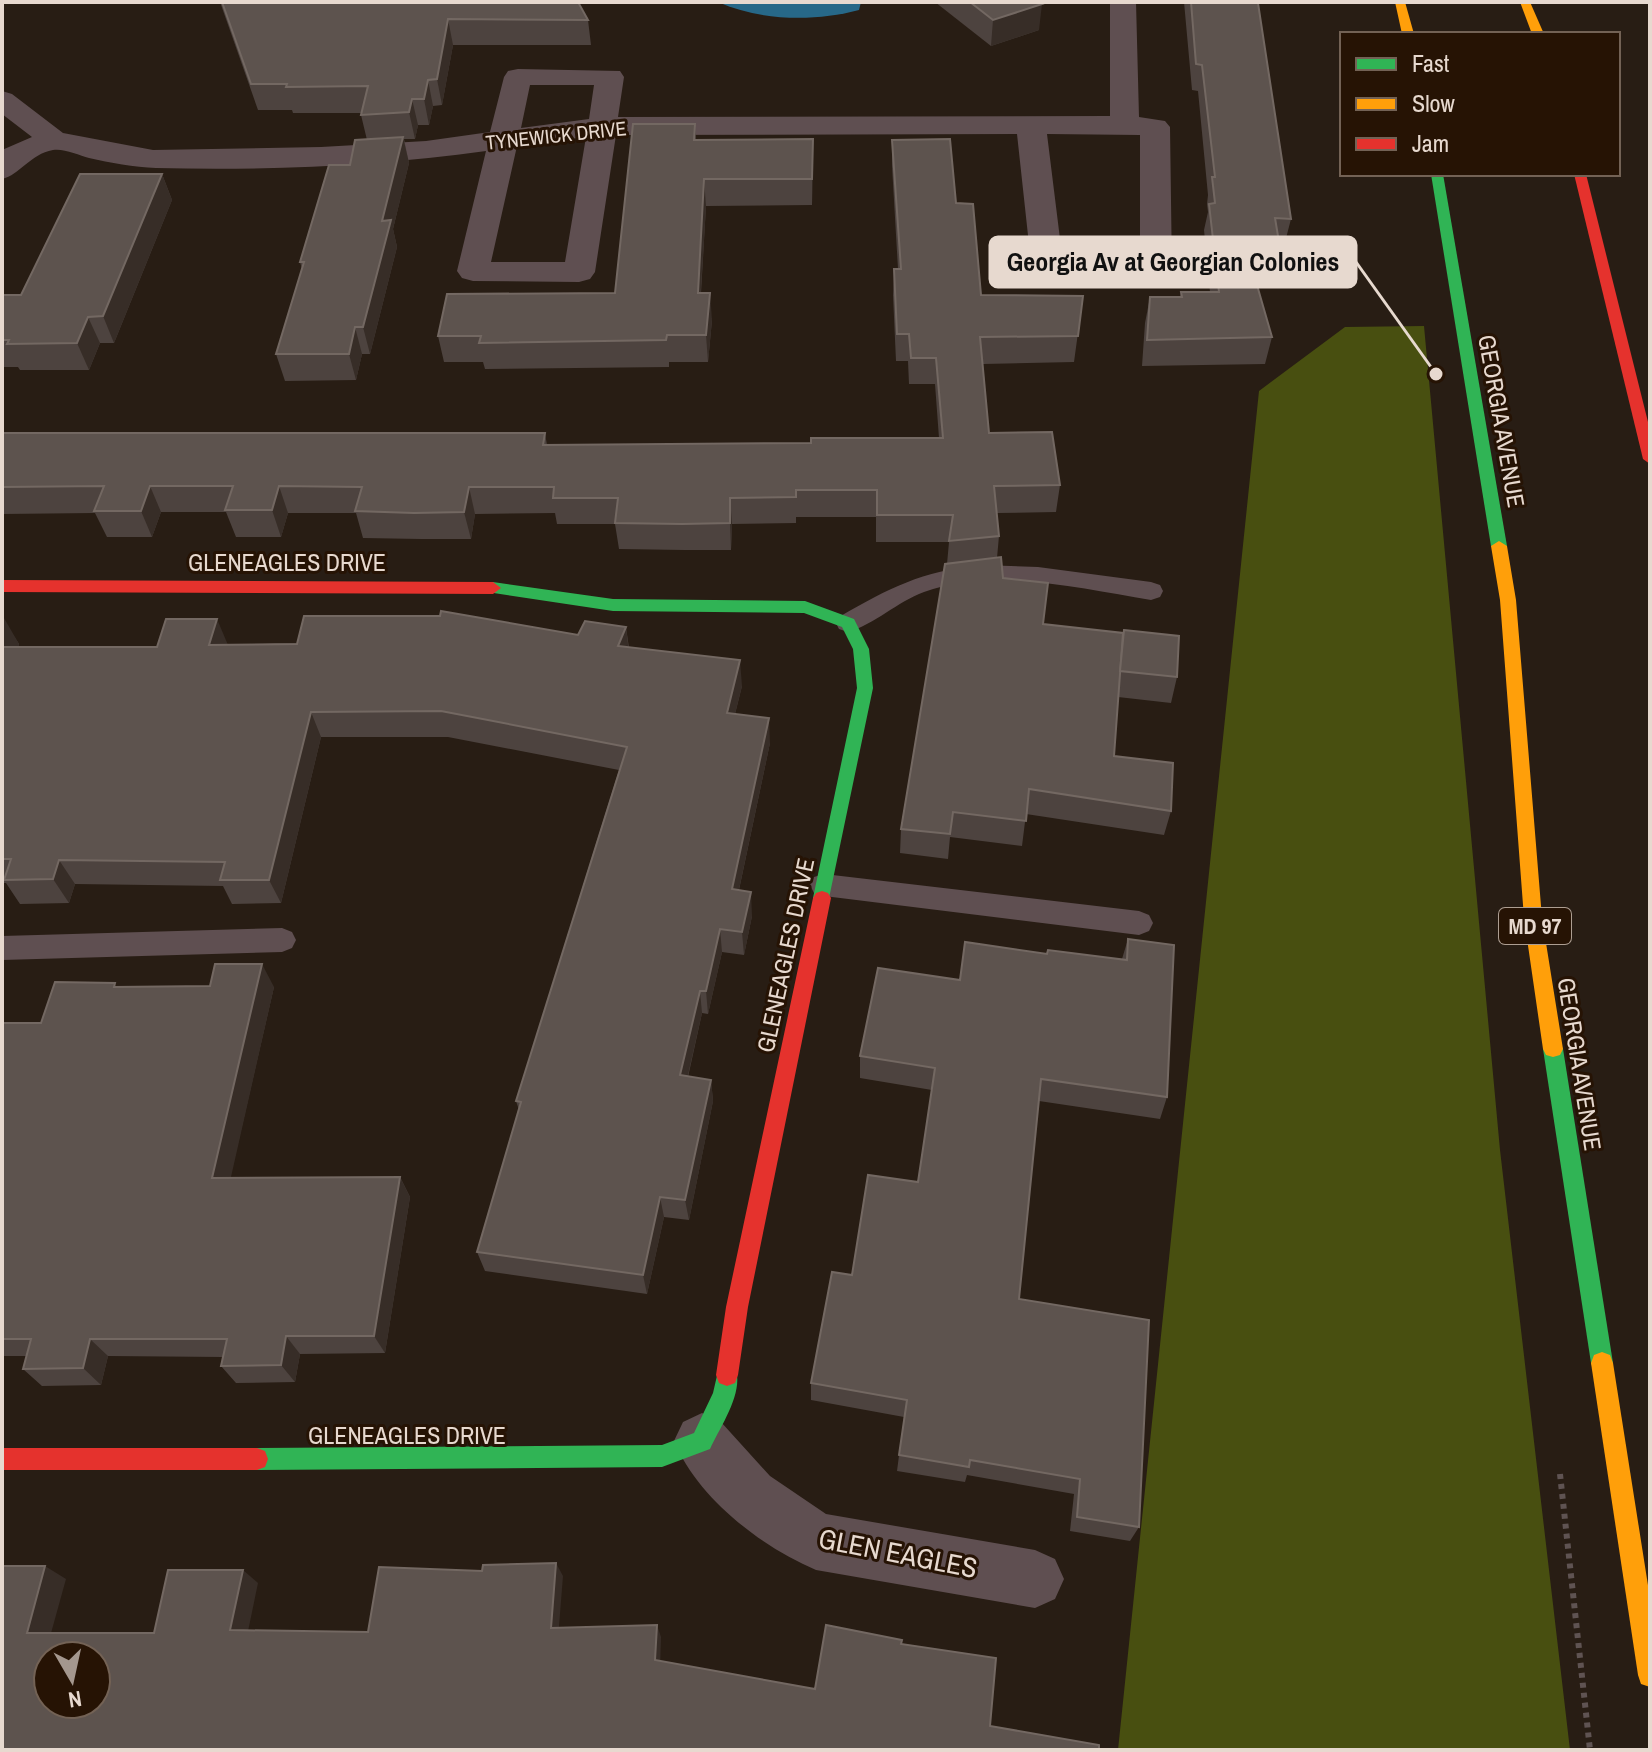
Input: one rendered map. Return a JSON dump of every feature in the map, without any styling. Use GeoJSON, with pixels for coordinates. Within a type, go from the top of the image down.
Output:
{"type":"FeatureCollection","features":[{"type":"Feature","properties":{"kind":"main road"},"geometry":{"type":"LineString","coordinates":[[1400,2],[1408,32]]}},
{"type":"Feature","properties":{"kind":"main road"},"geometry":{"type":"LineString","coordinates":[[1525,2],[1537,32]]}},
{"type":"Feature","properties":{"kind":"main road","name":"GEORGIA AVENUE"},"geometry":{"type":"LineString","coordinates":[[1437,176],[1508,600],[1533,918],[1650,1675]]}},
{"type":"Feature","properties":{"kind":"main road"},"geometry":{"type":"LineString","coordinates":[[1580,176],[1650,459]]}},
{"type":"Feature","properties":{"kind":"main road","name":"GLENEAGLES DRIVE"},"geometry":{"type":"LineString","coordinates":[[2,586],[290,585],[510,589],[613,605],[805,607],[848,623],[861,649],[865,688],[737,1307],[724,1394],[702,1441],[662,1456],[578,1459],[2,1459]]}},
{"type":"Feature","properties":{"kind":"street"},"geometry":{"type":"LineString","coordinates":[[1031,125],[1048,272],[1156,273],[1155,127],[1125,125],[1116,13]]}},
{"type":"Feature","properties":{"kind":"street"},"geometry":{"type":"LineString","coordinates":[[518,77],[610,77],[602,126],[579,272],[473,271],[518,77]]}},
{"type":"Feature","properties":{"kind":"street","name":"TYNEWICK DRIVE"},"geometry":{"type":"LineString","coordinates":[[2,100],[53,139],[94,150],[153,159],[321,156],[426,150],[602,126],[1125,125]]}},
{"type":"Feature","properties":{"kind":"street"},"geometry":{"type":"LineString","coordinates":[[2,170],[13,156],[53,139]]}},
{"type":"Feature","properties":{"kind":"street","name":"GLEN EAGLES"},"geometry":{"type":"LineString","coordinates":[[702,1441],[750,1496],[816,1541],[1035,1579]]}},
{"type":"Feature","properties":{"kind":"lane"},"geometry":{"type":"LineString","coordinates":[[848,623],[923,583],[976,573],[1047,575],[1151,591]]}},
{"type":"Feature","properties":{"kind":"lane"},"geometry":{"type":"LineString","coordinates":[[824,885],[1139,923]]}},
{"type":"Feature","properties":{"kind":"lane"},"geometry":{"type":"LineString","coordinates":[[2,948],[282,940]]}},
{"type":"Feature","properties":{"kind":"green space"},"geometry":{"type":"Polygon","coordinates":[[[1424,326],[1500,1150],[1570,1750],[1118,1750],[1259,391],[1345,327],[1424,326]]]}},
{"type":"Feature","properties":{"kind":"water"},"geometry":{"type":"Polygon","coordinates":[[[718,2],[861,2],[859,10],[842,14],[788,18],[752,13],[718,2]]]}},
{"type":"Feature","properties":{"kind":"building"},"geometry":{"type":"Polygon","coordinates":[[[222,2],[578,2],[588,20],[448,19],[437,79],[428,80],[424,99],[412,99],[409,112],[361,115],[368,86],[286,87],[287,84],[251,84],[222,2]]]}},
{"type":"Feature","properties":{"kind":"building"},"geometry":{"type":"Polygon","coordinates":[[[970,2],[1038,2],[1042,4],[993,20],[970,2]]]}},
{"type":"Feature","properties":{"kind":"building"},"geometry":{"type":"Polygon","coordinates":[[[1191,2],[1258,3],[1291,219],[1275,218],[1279,242],[1244,240],[1272,337],[1147,340],[1150,297],[1182,297],[1181,292],[1219,292],[1209,204],[1215,203],[1212,177],[1215,177],[1202,65],[1196,64],[1191,2]]]}},
{"type":"Feature","properties":{"kind":"building"},"geometry":{"type":"Polygon","coordinates":[[[633,124],[695,124],[694,140],[813,139],[812,179],[704,179],[698,293],[710,293],[706,335],[667,335],[666,340],[479,343],[481,336],[438,336],[447,294],[615,293],[633,124]]]}},
{"type":"Feature","properties":{"kind":"building"},"geometry":{"type":"Polygon","coordinates":[[[403,137],[382,221],[391,220],[363,327],[355,327],[349,354],[276,354],[329,165],[350,165],[355,140],[403,137]]]}},
{"type":"Feature","properties":{"kind":"building"},"geometry":{"type":"Polygon","coordinates":[[[950,139],[956,203],[973,204],[981,295],[1083,296],[1078,336],[980,337],[989,433],[1052,432],[1060,485],[994,486],[999,536],[949,541],[953,515],[877,515],[877,490],[796,490],[796,497],[730,498],[730,523],[682,524],[615,523],[618,498],[553,498],[554,487],[469,487],[464,512],[414,513],[355,511],[362,487],[279,486],[272,510],[225,510],[233,486],[150,486],[141,511],[94,511],[104,486],[2,487],[2,433],[545,433],[543,445],[811,443],[811,438],[943,438],[936,358],[911,358],[909,334],[897,334],[894,269],[901,269],[892,140],[950,139]]]}},
{"type":"Feature","properties":{"kind":"building"},"geometry":{"type":"Polygon","coordinates":[[[80,174],[162,174],[103,316],[88,317],[77,343],[7,344],[9,340],[2,340],[2,295],[21,295],[80,174]]]}},
{"type":"Feature","properties":{"kind":"building"},"geometry":{"type":"Polygon","coordinates":[[[1001,557],[1003,578],[1048,583],[1043,624],[1123,633],[1114,756],[1173,763],[1171,811],[1029,789],[1026,821],[953,812],[950,834],[901,829],[945,564],[1001,557]]]}},
{"type":"Feature","properties":{"kind":"building"},"geometry":{"type":"Polygon","coordinates":[[[441,611],[578,635],[585,621],[626,627],[618,646],[740,660],[727,713],[769,718],[732,889],[751,892],[742,932],[720,929],[706,991],[700,991],[680,1075],[711,1080],[685,1200],[660,1197],[643,1275],[477,1252],[521,1102],[516,1101],[627,747],[441,711],[311,712],[269,880],[220,880],[225,862],[59,860],[53,879],[4,880],[11,859],[2,859],[2,647],[157,647],[166,619],[217,619],[209,645],[297,644],[304,616],[440,616],[441,611]]]}},
{"type":"Feature","properties":{"kind":"building"},"geometry":{"type":"Polygon","coordinates":[[[1124,630],[1179,636],[1177,677],[1120,671],[1124,630]]]}},
{"type":"Feature","properties":{"kind":"building"},"geometry":{"type":"Polygon","coordinates":[[[1128,939],[1174,945],[1167,1097],[1041,1079],[1019,1299],[1149,1320],[1139,1527],[1077,1517],[1080,1479],[970,1460],[969,1467],[899,1455],[907,1400],[811,1383],[832,1272],[852,1275],[868,1175],[918,1182],[935,1068],[860,1056],[878,968],[960,980],[965,942],[1047,954],[1048,950],[1127,960],[1128,939]]]}},
{"type":"Feature","properties":{"kind":"building"},"geometry":{"type":"Polygon","coordinates":[[[215,964],[262,964],[212,1178],[400,1177],[374,1336],[286,1336],[281,1365],[221,1366],[227,1339],[90,1339],[83,1368],[23,1369],[31,1339],[2,1339],[2,1023],[41,1023],[55,982],[115,983],[114,987],[210,986],[215,964]]]}},
{"type":"Feature","properties":{"kind":"building"},"geometry":{"type":"Polygon","coordinates":[[[556,1563],[551,1628],[657,1625],[655,1660],[815,1689],[826,1625],[902,1640],[901,1644],[996,1658],[990,1726],[1099,1745],[1099,1750],[2,1750],[2,1566],[45,1566],[27,1633],[154,1633],[168,1570],[243,1570],[230,1630],[368,1632],[379,1567],[482,1571],[483,1565],[556,1563]]]}},
{"type":"Feature","properties":{"kind":"traffic: fast"},"geometry":{"type":"LineString","coordinates":[[1437,176],[1499,546]]}},
{"type":"Feature","properties":{"kind":"traffic: fast"},"geometry":{"type":"LineString","coordinates":[[493,588],[613,605],[805,607],[848,623],[861,649],[865,688],[822,898]]}},
{"type":"Feature","properties":{"kind":"traffic: fast"},"geometry":{"type":"LineString","coordinates":[[1553,1049],[1602,1363]]}},
{"type":"Feature","properties":{"kind":"traffic: fast"},"geometry":{"type":"LineString","coordinates":[[257,1459],[662,1456],[702,1441],[724,1394],[727,1375]]}},
{"type":"Feature","properties":{"kind":"traffic: slow"},"geometry":{"type":"LineString","coordinates":[[1400,2],[1408,32]]}},
{"type":"Feature","properties":{"kind":"traffic: slow"},"geometry":{"type":"LineString","coordinates":[[1525,2],[1537,32]]}},
{"type":"Feature","properties":{"kind":"traffic: slow"},"geometry":{"type":"LineString","coordinates":[[1499,546],[1508,600],[1533,918],[1553,1049]]}},
{"type":"Feature","properties":{"kind":"traffic: slow"},"geometry":{"type":"LineString","coordinates":[[1602,1363],[1650,1675]]}},
{"type":"Feature","properties":{"kind":"traffic: jam"},"geometry":{"type":"LineString","coordinates":[[1580,176],[1650,459]]}},
{"type":"Feature","properties":{"kind":"traffic: jam"},"geometry":{"type":"LineString","coordinates":[[2,586],[493,588]]}},
{"type":"Feature","properties":{"kind":"traffic: jam"},"geometry":{"type":"LineString","coordinates":[[727,1375],[737,1307],[822,898]]}},
{"type":"Feature","properties":{"kind":"traffic: jam"},"geometry":{"type":"LineString","coordinates":[[2,1459],[257,1459]]}},
{"type":"Feature","properties":{"kind":"place","name":"Georgia Av at Georgian Colonies"},"geometry":{"type":"Point","coordinates":[1436,374]}}]}
